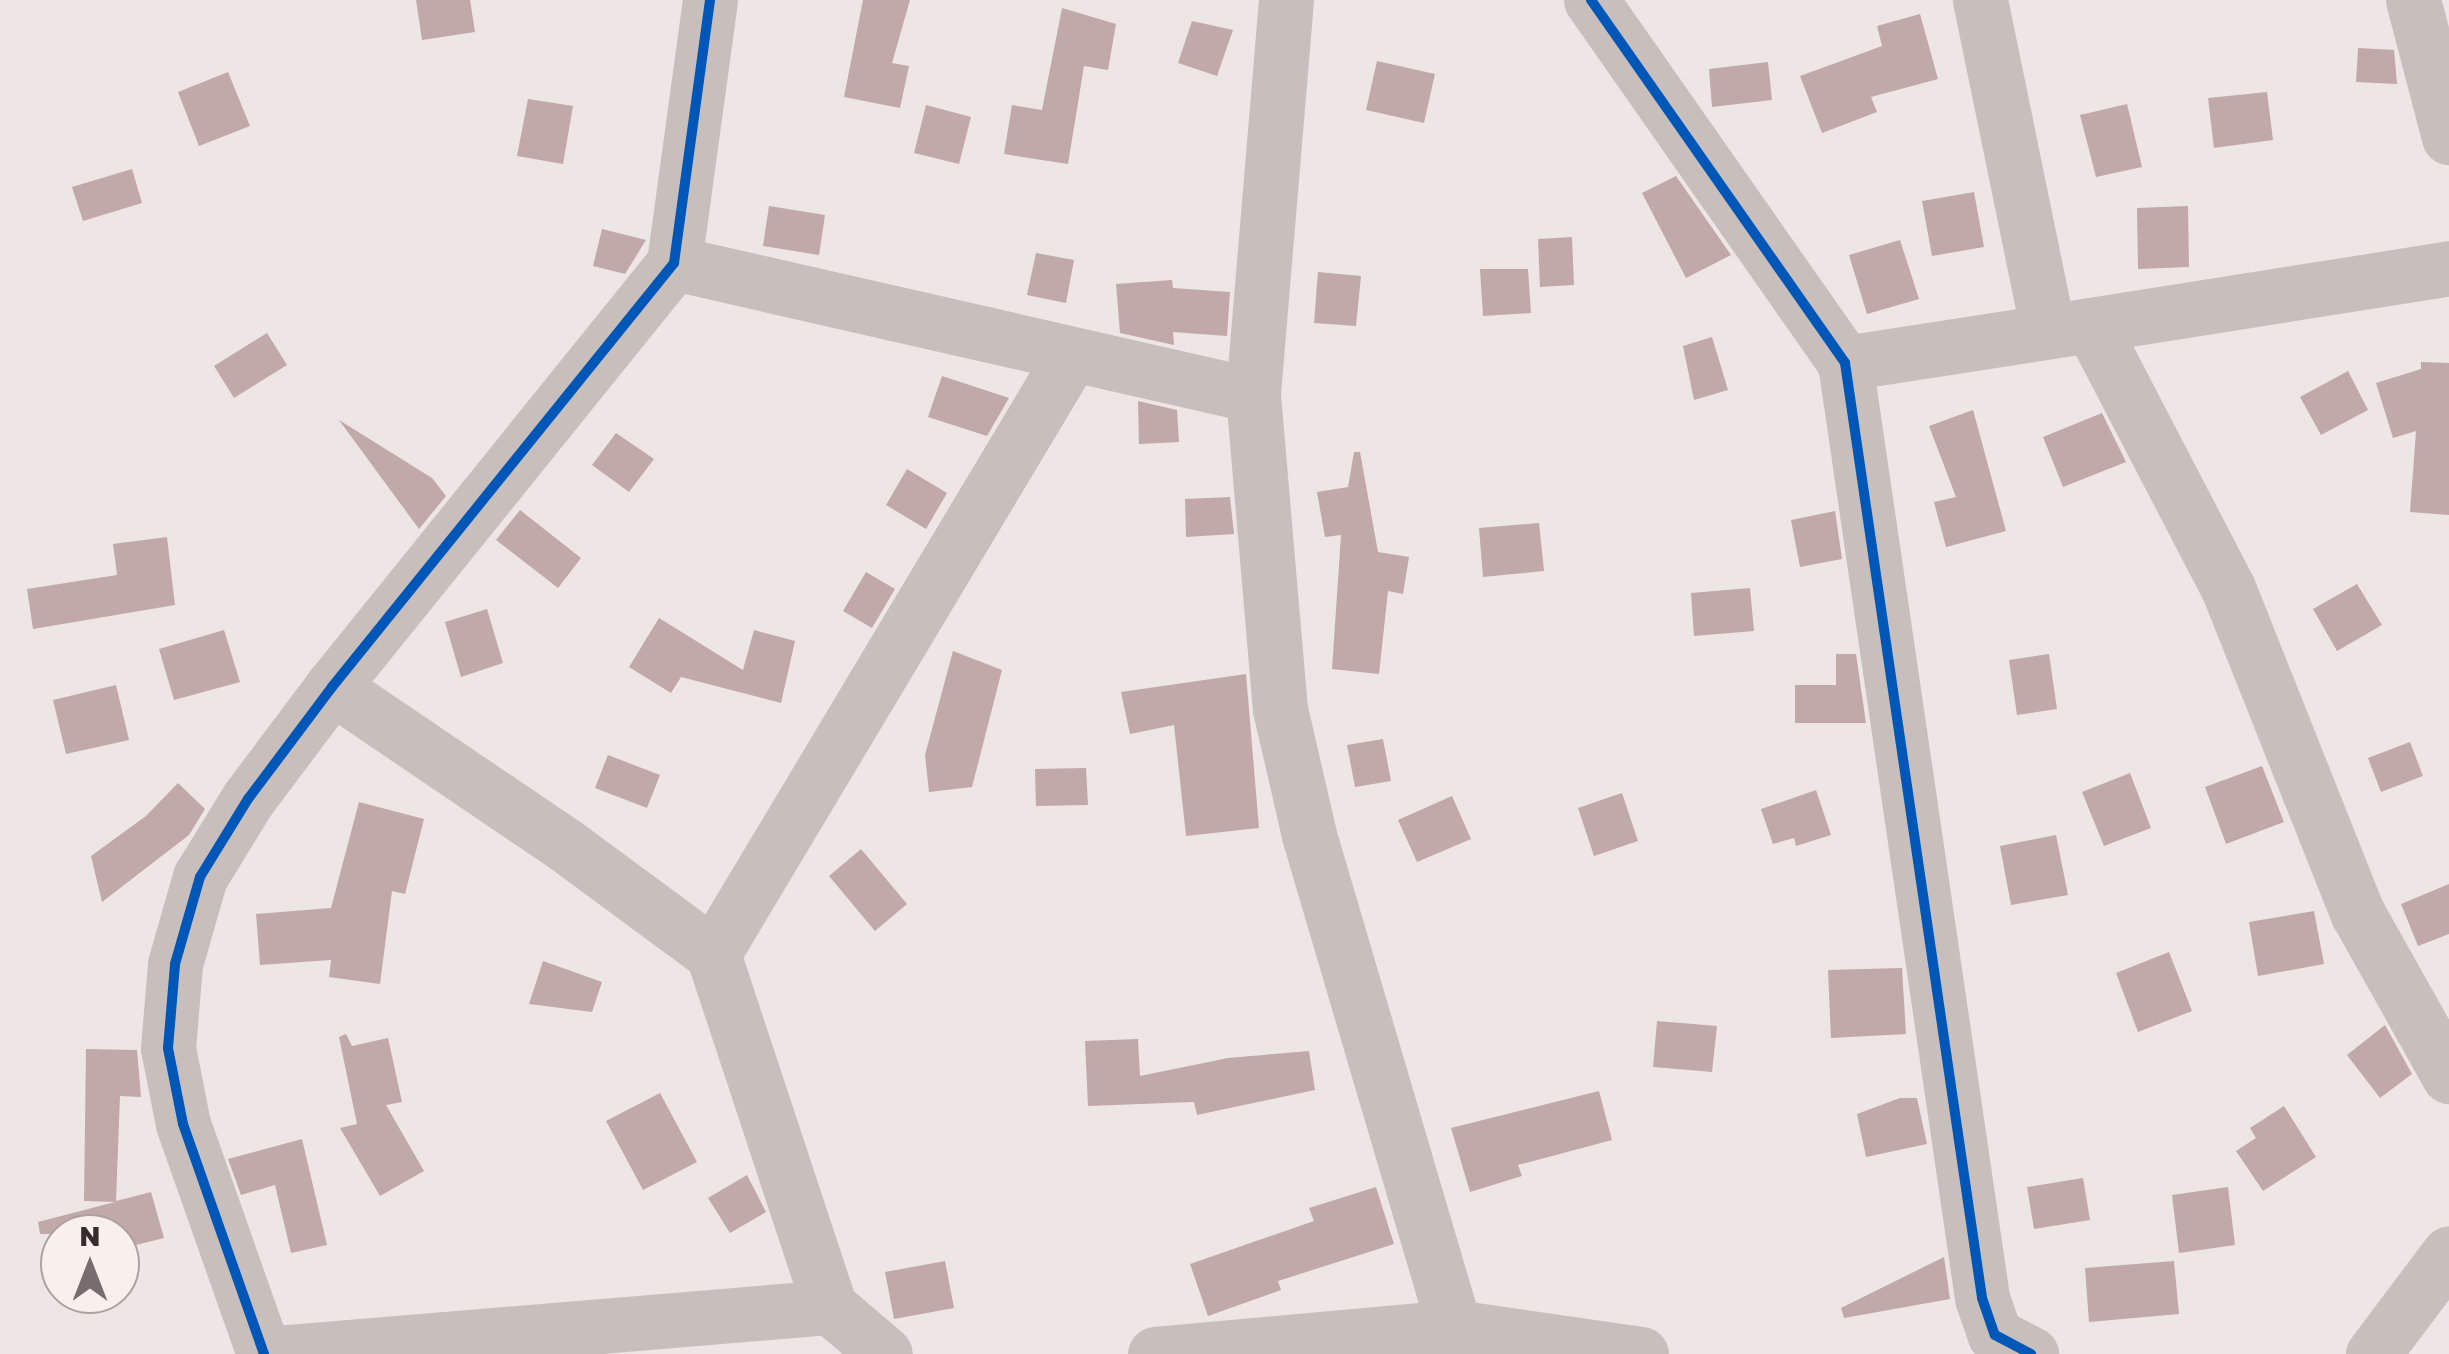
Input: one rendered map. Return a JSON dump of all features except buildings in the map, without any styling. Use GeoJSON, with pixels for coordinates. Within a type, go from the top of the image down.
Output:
{"type":"FeatureCollection","features":[{"type":"Feature","properties":{"kind":"street"},"geometry":{"type":"LineString","coordinates":[[710,0],[674,263],[332,688],[248,799],[200,878],[175,964],[168,1048],[183,1124],[264,1354],[830,1307]]}},
{"type":"Feature","properties":{"kind":"street"},"geometry":{"type":"LineString","coordinates":[[1286,0],[1254,396],[1280,708],[1310,835],[1454,1327]]}},
{"type":"Feature","properties":{"kind":"street"},"geometry":{"type":"LineString","coordinates":[[1591,0],[1845,363],[1982,1298],[1996,1334],[2030,1354]]}},
{"type":"Feature","properties":{"kind":"street"},"geometry":{"type":"LineString","coordinates":[[1980,0],[2070,328],[2228,588],[2358,914],[2449,1076]]}},
{"type":"Feature","properties":{"kind":"street"},"geometry":{"type":"LineString","coordinates":[[2413,0],[2449,137]]}},
{"type":"Feature","properties":{"kind":"street"},"geometry":{"type":"LineString","coordinates":[[674,263],[1254,396]]}},
{"type":"Feature","properties":{"kind":"street"},"geometry":{"type":"LineString","coordinates":[[1845,363],[2449,268]]}},
{"type":"Feature","properties":{"kind":"street"},"geometry":{"type":"LineString","coordinates":[[712,954],[1072,356]]}},
{"type":"Feature","properties":{"kind":"street"},"geometry":{"type":"LineString","coordinates":[[332,688],[564,844],[712,954],[830,1307],[885,1354]]}},
{"type":"Feature","properties":{"kind":"street"},"geometry":{"type":"LineString","coordinates":[[2374,1354],[2449,1254]]}},
{"type":"Feature","properties":{"kind":"street"},"geometry":{"type":"LineString","coordinates":[[1155,1354],[1454,1327],[1640,1354]]}},
{"type":"Feature","properties":{"kind":"cycle path"},"geometry":{"type":"LineString","coordinates":[[264,1354],[183,1124],[168,1048],[175,964],[200,877],[248,799],[332,687],[674,263],[710,0]]}},
{"type":"Feature","properties":{"kind":"cycle path"},"geometry":{"type":"LineString","coordinates":[[1591,0],[1845,363],[1982,1298],[1995,1335],[2031,1354]]}}]}
